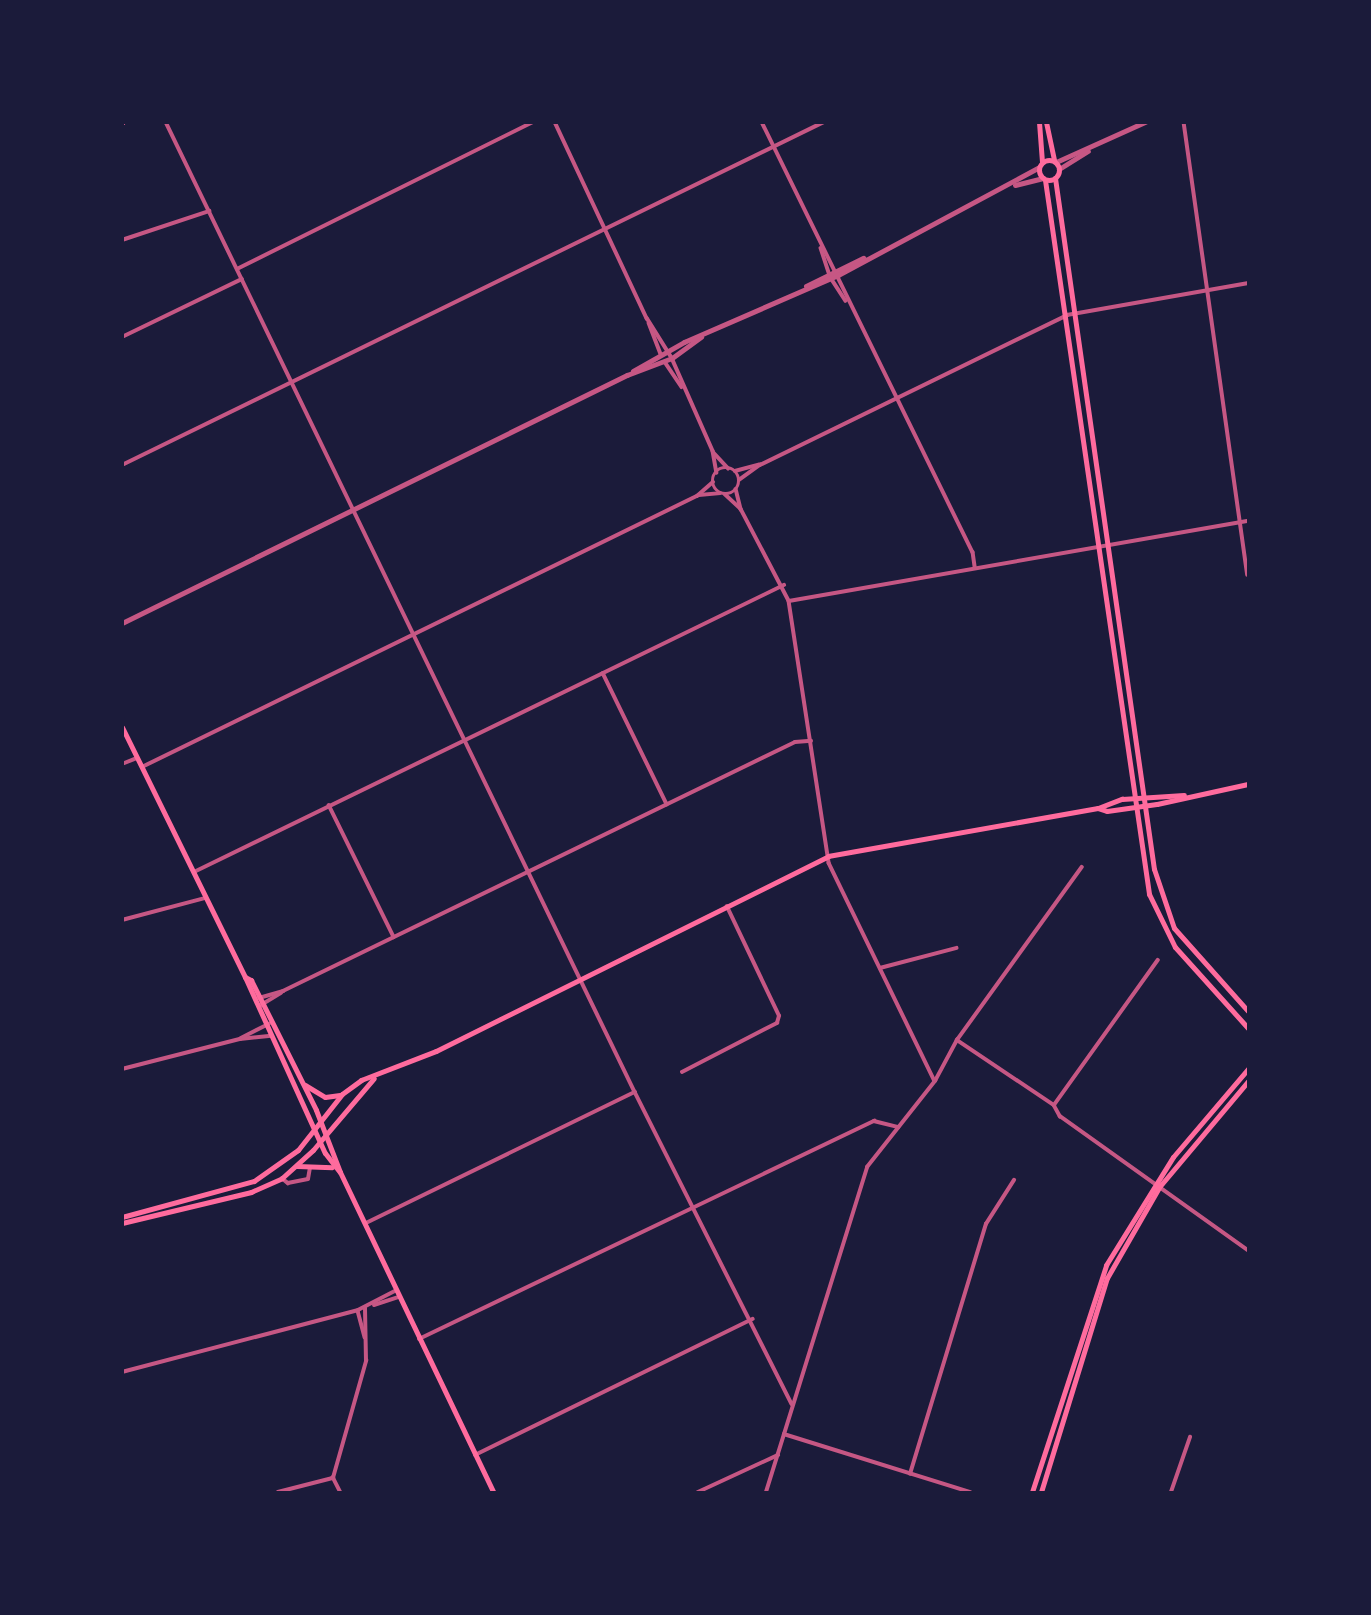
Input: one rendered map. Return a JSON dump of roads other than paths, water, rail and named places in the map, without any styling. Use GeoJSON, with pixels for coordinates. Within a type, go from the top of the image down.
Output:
{"type":"FeatureCollection","features":[{"type":"Feature","properties":{"kind":"main road"},"geometry":{"type":"LineString","coordinates":[[1039,122],[1040,165],[1070,315]]}},
{"type":"Feature","properties":{"kind":"main road"},"geometry":{"type":"LineString","coordinates":[[1046,122],[1059,169],[1055,178],[1070,315],[1103,545],[1144,871],[1155,912],[1175,947],[1248,1028]]}},
{"type":"Feature","properties":{"kind":"main road"},"geometry":{"type":"LineString","coordinates":[[1040,165],[1055,161]]}},
{"type":"Feature","properties":{"kind":"main road"},"geometry":{"type":"LineString","coordinates":[[1044,179],[1055,178]]}},
{"type":"Feature","properties":{"kind":"main road"},"geometry":{"type":"LineString","coordinates":[[1103,545],[1154,869],[1174,928],[1248,1011]]}},
{"type":"Feature","properties":{"kind":"main road"},"geometry":{"type":"LineString","coordinates":[[122,727],[268,1025],[302,1083],[326,1132],[340,1172],[493,1493]]}},
{"type":"Feature","properties":{"kind":"main road"},"geometry":{"type":"LineString","coordinates":[[1128,744],[1136,742]]}},
{"type":"Feature","properties":{"kind":"main road"},"geometry":{"type":"LineString","coordinates":[[1098,808],[1146,806],[1184,795],[1248,784]]}},
{"type":"Feature","properties":{"kind":"main road"},"geometry":{"type":"LineString","coordinates":[[302,1083],[325,1097],[342,1094],[828,856],[1098,808],[1134,798],[1184,795]]}},
{"type":"Feature","properties":{"kind":"main road"},"geometry":{"type":"LineString","coordinates":[[1144,871],[1154,869]]}},
{"type":"Feature","properties":{"kind":"main road"},"geometry":{"type":"LineString","coordinates":[[274,1035],[313,1129],[332,1167]]}},
{"type":"Feature","properties":{"kind":"main road"},"geometry":{"type":"LineString","coordinates":[[1032,1493],[1100,1278],[1158,1184],[1248,1069]]}},
{"type":"Feature","properties":{"kind":"main road"},"geometry":{"type":"LineString","coordinates":[[122,1223],[251,1192],[282,1178],[297,1166],[376,1076]]}},
{"type":"Feature","properties":{"kind":"main road"},"geometry":{"type":"LineString","coordinates":[[1041,1493],[1107,1278],[1158,1184],[1248,1081]]}},
{"type":"Feature","properties":{"kind":"main road"},"geometry":{"type":"LineString","coordinates":[[122,1217],[254,1181],[290,1157],[342,1094]]}},
{"type":"Feature","properties":{"kind":"main road"},"geometry":{"type":"LineString","coordinates":[[297,1166],[332,1167],[340,1172]]}},
{"type":"Feature","properties":{"kind":"street"},"geometry":{"type":"LineString","coordinates":[[166,122],[635,1092],[753,1319],[792,1404]]}},
{"type":"Feature","properties":{"kind":"street"},"geometry":{"type":"LineString","coordinates":[[237,269],[533,122]]}},
{"type":"Feature","properties":{"kind":"street"},"geometry":{"type":"LineString","coordinates":[[555,122],[647,318],[664,361],[683,389]]}},
{"type":"Feature","properties":{"kind":"street"},"geometry":{"type":"LineString","coordinates":[[762,122],[973,552],[975,566]]}},
{"type":"Feature","properties":{"kind":"street"},"geometry":{"type":"LineString","coordinates":[[122,465],[824,122]]}},
{"type":"Feature","properties":{"kind":"street"},"geometry":{"type":"LineString","coordinates":[[1059,169],[1090,149],[1144,122]]}},
{"type":"Feature","properties":{"kind":"street"},"geometry":{"type":"LineString","coordinates":[[1184,122],[1248,575]]}},
{"type":"Feature","properties":{"kind":"street"},"geometry":{"type":"LineString","coordinates":[[1055,161],[1090,149]]}},
{"type":"Feature","properties":{"kind":"street"},"geometry":{"type":"LineString","coordinates":[[829,275],[838,275],[874,254],[1009,187],[1040,165]]}},
{"type":"Feature","properties":{"kind":"street"},"geometry":{"type":"LineString","coordinates":[[1009,187],[1044,179]]}},
{"type":"Feature","properties":{"kind":"street"},"geometry":{"type":"LineString","coordinates":[[122,240],[209,211]]}},
{"type":"Feature","properties":{"kind":"street"},"geometry":{"type":"LineString","coordinates":[[820,243],[829,275],[850,305]]}},
{"type":"Feature","properties":{"kind":"street"},"geometry":{"type":"LineString","coordinates":[[122,623],[627,375],[668,350],[792,295],[829,275],[835,268],[874,254]]}},
{"type":"Feature","properties":{"kind":"street"},"geometry":{"type":"LineString","coordinates":[[122,337],[242,279]]}},
{"type":"Feature","properties":{"kind":"street"},"geometry":{"type":"LineString","coordinates":[[935,1081],[828,856],[789,601],[784,585],[741,509],[736,489],[739,480],[760,465],[1070,315],[1248,283]]}},
{"type":"Feature","properties":{"kind":"street"},"geometry":{"type":"LineString","coordinates":[[142,767],[697,496],[713,482],[716,473],[712,452],[672,358],[647,318]]}},
{"type":"Feature","properties":{"kind":"street"},"geometry":{"type":"LineString","coordinates":[[627,375],[672,358],[701,337]]}},
{"type":"Feature","properties":{"kind":"street"},"geometry":{"type":"LineString","coordinates":[[712,452],[739,480]]}},
{"type":"Feature","properties":{"kind":"street"},"geometry":{"type":"LineString","coordinates":[[716,473],[760,465]]}},
{"type":"Feature","properties":{"kind":"street"},"geometry":{"type":"LineString","coordinates":[[713,482],[741,509]]}},
{"type":"Feature","properties":{"kind":"street"},"geometry":{"type":"LineString","coordinates":[[697,496],[736,489]]}},
{"type":"Feature","properties":{"kind":"street"},"geometry":{"type":"LineString","coordinates":[[789,601],[975,566],[1248,521]]}},
{"type":"Feature","properties":{"kind":"street"},"geometry":{"type":"LineString","coordinates":[[194,872],[784,585]]}},
{"type":"Feature","properties":{"kind":"street"},"geometry":{"type":"LineString","coordinates":[[603,673],[667,804]]}},
{"type":"Feature","properties":{"kind":"street"},"geometry":{"type":"LineString","coordinates":[[258,1002],[795,742],[811,741]]}},
{"type":"Feature","properties":{"kind":"street"},"geometry":{"type":"LineString","coordinates":[[122,764],[137,758]]}},
{"type":"Feature","properties":{"kind":"street"},"geometry":{"type":"LineString","coordinates":[[329,806],[394,937]]}},
{"type":"Feature","properties":{"kind":"street"},"geometry":{"type":"LineString","coordinates":[[766,1493],[867,1167],[935,1081],[957,1040],[1082,867]]}},
{"type":"Feature","properties":{"kind":"street"},"geometry":{"type":"LineString","coordinates":[[122,920],[206,898]]}},
{"type":"Feature","properties":{"kind":"street"},"geometry":{"type":"LineString","coordinates":[[682,1072],[777,1023],[779,1016],[727,907]]}},
{"type":"Feature","properties":{"kind":"street"},"geometry":{"type":"LineString","coordinates":[[880,968],[956,948]]}},
{"type":"Feature","properties":{"kind":"street"},"geometry":{"type":"LineString","coordinates":[[1054,1105],[1158,960]]}},
{"type":"Feature","properties":{"kind":"street"},"geometry":{"type":"LineString","coordinates":[[240,1039],[268,1025]]}},
{"type":"Feature","properties":{"kind":"street"},"geometry":{"type":"LineString","coordinates":[[122,1069],[240,1039],[274,1035]]}},
{"type":"Feature","properties":{"kind":"street"},"geometry":{"type":"LineString","coordinates":[[957,1040],[1054,1105],[1060,1116],[1248,1250]]}},
{"type":"Feature","properties":{"kind":"street"},"geometry":{"type":"LineString","coordinates":[[366,1223],[635,1092]]}},
{"type":"Feature","properties":{"kind":"street"},"geometry":{"type":"LineString","coordinates":[[419,1339],[695,1204],[873,1121],[898,1127]]}},
{"type":"Feature","properties":{"kind":"street"},"geometry":{"type":"LineString","coordinates":[[282,1178],[290,1183],[308,1179],[310,1168]]}},
{"type":"Feature","properties":{"kind":"street"},"geometry":{"type":"LineString","coordinates":[[910,1474],[986,1224],[1014,1180]]}},
{"type":"Feature","properties":{"kind":"street"},"geometry":{"type":"LineString","coordinates":[[122,1373],[358,1310],[397,1294]]}},
{"type":"Feature","properties":{"kind":"street"},"geometry":{"type":"LineString","coordinates":[[341,1493],[333,1478],[360,1388],[366,1342],[365,1307]]}},
{"type":"Feature","properties":{"kind":"street"},"geometry":{"type":"LineString","coordinates":[[358,1310],[366,1342]]}},
{"type":"Feature","properties":{"kind":"street"},"geometry":{"type":"LineString","coordinates":[[474,1456],[753,1319]]}},
{"type":"Feature","properties":{"kind":"street"},"geometry":{"type":"LineString","coordinates":[[784,1434],[970,1493]]}},
{"type":"Feature","properties":{"kind":"street"},"geometry":{"type":"LineString","coordinates":[[1171,1493],[1190,1437]]}},
{"type":"Feature","properties":{"kind":"street"},"geometry":{"type":"LineString","coordinates":[[698,1493],[778,1455]]}},
{"type":"Feature","properties":{"kind":"street"},"geometry":{"type":"LineString","coordinates":[[278,1493],[333,1478]]}}]}
